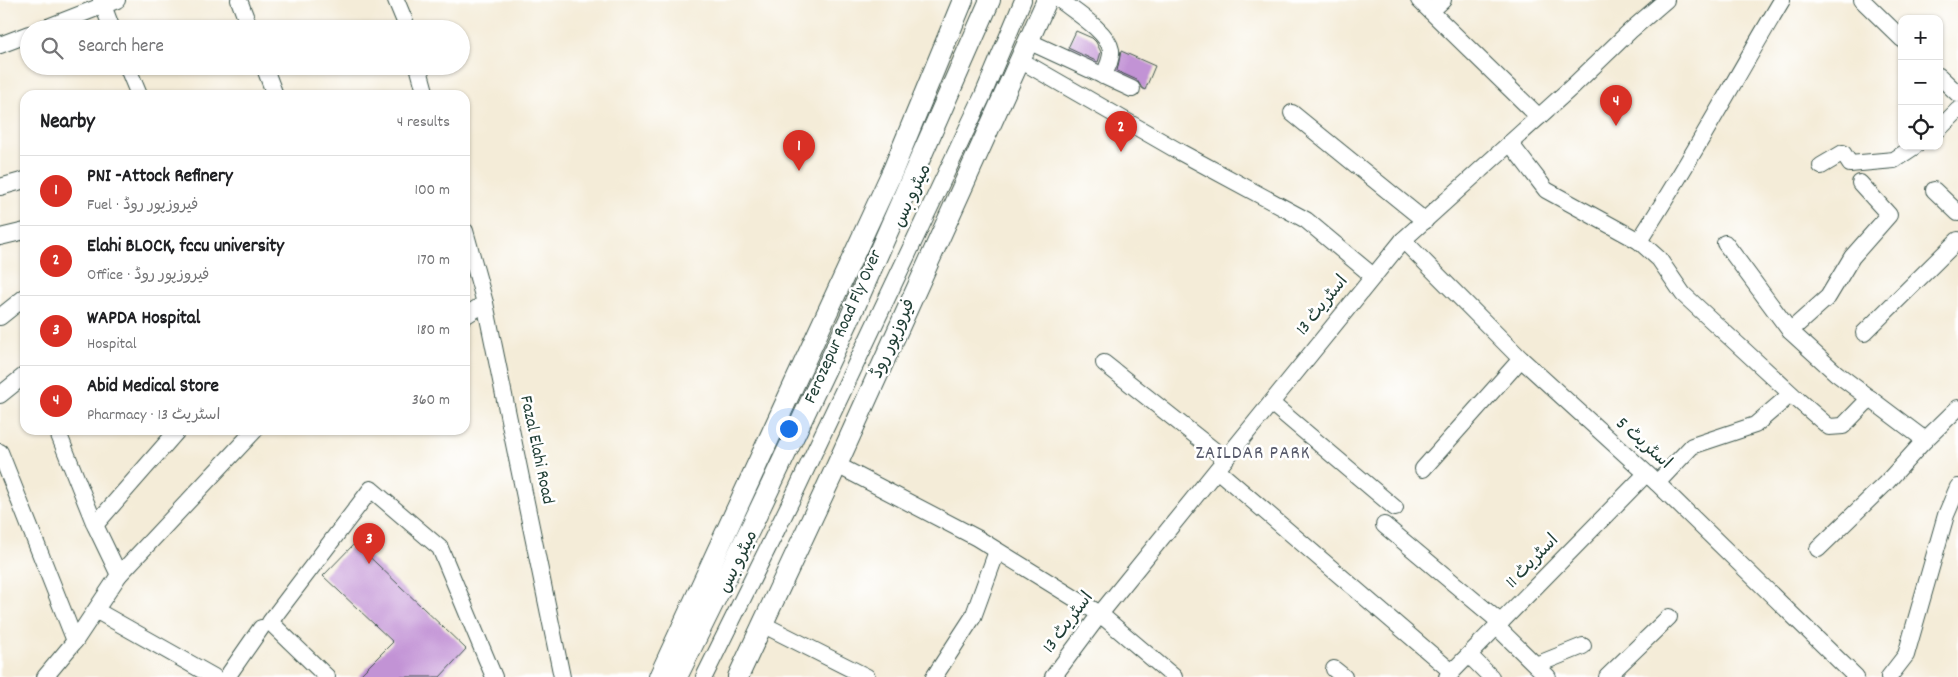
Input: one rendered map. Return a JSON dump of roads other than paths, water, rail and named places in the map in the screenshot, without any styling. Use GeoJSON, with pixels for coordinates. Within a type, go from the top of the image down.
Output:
{"type":"FeatureCollection","features":[{"type":"Feature","properties":{"kind":"main road"},"geometry":{"type":"LineString","coordinates":[[659,677],[893,170],[963,0]]}},
{"type":"Feature","properties":{"kind":"main road","name":"Ferozepur Road Fly Over"},"geometry":{"type":"LineString","coordinates":[[676,677],[753,523],[849,320],[990,0]]}},
{"type":"Feature","properties":{"kind":"main road","name":"فیروزپور روڈ"},"geometry":{"type":"LineString","coordinates":[[738,677],[764,625],[1047,0]]}},
{"type":"Feature","properties":{"kind":"street"},"geometry":{"type":"LineString","coordinates":[[239,0],[247,20]]}},
{"type":"Feature","properties":{"kind":"street"},"geometry":{"type":"LineString","coordinates":[[396,0],[404,20]]}},
{"type":"Feature","properties":{"kind":"street","name":"میٹرو بس"},"geometry":{"type":"LineString","coordinates":[[704,677],[788,508],[975,112],[1023,0]]}},
{"type":"Feature","properties":{"kind":"street"},"geometry":{"type":"LineString","coordinates":[[1060,0],[1098,30],[1109,42],[1110,60],[1103,76]]}},
{"type":"Feature","properties":{"kind":"street","name":"اسٹریٹ 13"},"geometry":{"type":"LineString","coordinates":[[1054,677],[1100,614],[1403,240],[1666,0]]}},
{"type":"Feature","properties":{"kind":"street"},"geometry":{"type":"LineString","coordinates":[[1639,241],[1678,182],[1728,91],[1782,0]]}},
{"type":"Feature","properties":{"kind":"street"},"geometry":{"type":"LineString","coordinates":[[1862,0],[1898,35]]}},
{"type":"Feature","properties":{"kind":"street"},"geometry":{"type":"LineString","coordinates":[[64,20],[107,2],[110,20]]}},
{"type":"Feature","properties":{"kind":"street"},"geometry":{"type":"LineString","coordinates":[[1431,4],[1540,116]]}},
{"type":"Feature","properties":{"kind":"street"},"geometry":{"type":"LineString","coordinates":[[0,45],[20,37]]}},
{"type":"Feature","properties":{"kind":"street"},"geometry":{"type":"LineString","coordinates":[[1028,41],[1132,89]]}},
{"type":"Feature","properties":{"kind":"street"},"geometry":{"type":"LineString","coordinates":[[1020,60],[1180,152],[1306,220],[1373,276]]}},
{"type":"Feature","properties":{"kind":"street"},"geometry":{"type":"LineString","coordinates":[[131,75],[137,90]]}},
{"type":"Feature","properties":{"kind":"street"},"geometry":{"type":"LineString","coordinates":[[267,75],[273,90]]}},
{"type":"Feature","properties":{"kind":"street"},"geometry":{"type":"LineString","coordinates":[[420,75],[425,90]]}},
{"type":"Feature","properties":{"kind":"street"},"geometry":{"type":"LineString","coordinates":[[1943,80],[1958,94]]}},
{"type":"Feature","properties":{"kind":"street"},"geometry":{"type":"LineString","coordinates":[[1943,125],[1958,110]]}},
{"type":"Feature","properties":{"kind":"street"},"geometry":{"type":"LineString","coordinates":[[1292,113],[1425,221]]}},
{"type":"Feature","properties":{"kind":"street"},"geometry":{"type":"LineString","coordinates":[[1510,143],[1546,190],[1639,241],[1659,259],[1683,294],[1829,427],[1843,426],[1870,398]]}},
{"type":"Feature","properties":{"kind":"street"},"geometry":{"type":"LineString","coordinates":[[1821,166],[1843,153],[1850,164],[1894,160],[1909,150]]}},
{"type":"Feature","properties":{"kind":"street"},"geometry":{"type":"LineString","coordinates":[[0,187],[20,181]]}},
{"type":"Feature","properties":{"kind":"street"},"geometry":{"type":"LineString","coordinates":[[1790,331],[1828,297],[1852,257],[1889,215],[1860,183]]}},
{"type":"Feature","properties":{"kind":"street"},"geometry":{"type":"LineString","coordinates":[[1934,190],[1958,213]]}},
{"type":"Feature","properties":{"kind":"street"},"geometry":{"type":"LineString","coordinates":[[0,237],[20,232]]}},
{"type":"Feature","properties":{"kind":"street","name":"اسٹریٹ 5"},"geometry":{"type":"LineString","coordinates":[[1403,240],[1521,359],[1652,479],[1856,677]]}},
{"type":"Feature","properties":{"kind":"street"},"geometry":{"type":"LineString","coordinates":[[1864,333],[1958,240]]}},
{"type":"Feature","properties":{"kind":"street"},"geometry":{"type":"LineString","coordinates":[[1725,243],[1790,331],[1836,374],[1925,440]]}},
{"type":"Feature","properties":{"kind":"street","name":"Fazal Elahi Road"},"geometry":{"type":"LineString","coordinates":[[470,262],[485,303],[562,677]]}},
{"type":"Feature","properties":{"kind":"street"},"geometry":{"type":"LineString","coordinates":[[0,316],[20,301]]}},
{"type":"Feature","properties":{"kind":"street"},"geometry":{"type":"LineString","coordinates":[[470,313],[485,303]]}},
{"type":"Feature","properties":{"kind":"street"},"geometry":{"type":"LineString","coordinates":[[1423,469],[1521,359]]}},
{"type":"Feature","properties":{"kind":"street"},"geometry":{"type":"LineString","coordinates":[[1104,364],[1221,464],[1450,674]]}},
{"type":"Feature","properties":{"kind":"street"},"geometry":{"type":"LineString","coordinates":[[0,395],[20,379]]}},
{"type":"Feature","properties":{"kind":"street","name":"اسٹریٹ 11"},"geometry":{"type":"LineString","coordinates":[[1450,674],[1652,479],[1692,446],[1755,425],[1791,394]]}},
{"type":"Feature","properties":{"kind":"street"},"geometry":{"type":"LineString","coordinates":[[1271,403],[1395,508]]}},
{"type":"Feature","properties":{"kind":"street"},"geometry":{"type":"LineString","coordinates":[[1818,549],[1886,483],[1925,440],[1958,408]]}},
{"type":"Feature","properties":{"kind":"street"},"geometry":{"type":"LineString","coordinates":[[59,435],[95,524],[119,576]]}},
{"type":"Feature","properties":{"kind":"street"},"geometry":{"type":"LineString","coordinates":[[95,524],[174,435]]}},
{"type":"Feature","properties":{"kind":"street"},"geometry":{"type":"LineString","coordinates":[[45,677],[97,611],[119,576],[249,435]]}},
{"type":"Feature","properties":{"kind":"street"},"geometry":{"type":"LineString","coordinates":[[0,452],[75,641]]}},
{"type":"Feature","properties":{"kind":"street"},"geometry":{"type":"LineString","coordinates":[[837,465],[977,538],[1100,614],[1166,674]]}},
{"type":"Feature","properties":{"kind":"street"},"geometry":{"type":"LineString","coordinates":[[1890,677],[1906,655],[1946,515],[1958,487]]}},
{"type":"Feature","properties":{"kind":"street"},"geometry":{"type":"LineString","coordinates":[[327,677],[270,622],[371,490],[440,548],[494,677]]}},
{"type":"Feature","properties":{"kind":"street"},"geometry":{"type":"LineString","coordinates":[[1384,525],[1499,625],[1548,677]]}},
{"type":"Feature","properties":{"kind":"street"},"geometry":{"type":"LineString","coordinates":[[934,677],[972,617],[997,551]]}},
{"type":"Feature","properties":{"kind":"street"},"geometry":{"type":"LineString","coordinates":[[97,611],[214,677]]}},
{"type":"Feature","properties":{"kind":"street"},"geometry":{"type":"LineString","coordinates":[[1607,677],[1668,617]]}},
{"type":"Feature","properties":{"kind":"street"},"geometry":{"type":"LineString","coordinates":[[764,625],[867,677]]}},
{"type":"Feature","properties":{"kind":"street"},"geometry":{"type":"LineString","coordinates":[[227,677],[262,628]]}},
{"type":"Feature","properties":{"kind":"street"},"geometry":{"type":"LineString","coordinates":[[1536,665],[1583,646]]}},
{"type":"Feature","properties":{"kind":"street"},"geometry":{"type":"LineString","coordinates":[[1470,655],[1492,677]]}},
{"type":"Feature","properties":{"kind":"place","name":"Abid Medical Store"},"geometry":{"type":"Point","coordinates":[1616,126]}},
{"type":"Feature","properties":{"kind":"place","name":"Elahi BLOCK, fccu university"},"geometry":{"type":"Point","coordinates":[1121,152]}},
{"type":"Feature","properties":{"kind":"place","name":"PNI -Attock Refinery"},"geometry":{"type":"Point","coordinates":[799,171]}},
{"type":"Feature","properties":{"kind":"place","name":"WAPDA Hospital"},"geometry":{"type":"Point","coordinates":[369,564]}},
{"type":"Feature","properties":{"kind":"district","name":"ZAILDAR PARK"},"geometry":{"type":"Point","coordinates":[1253,454]}}]}
